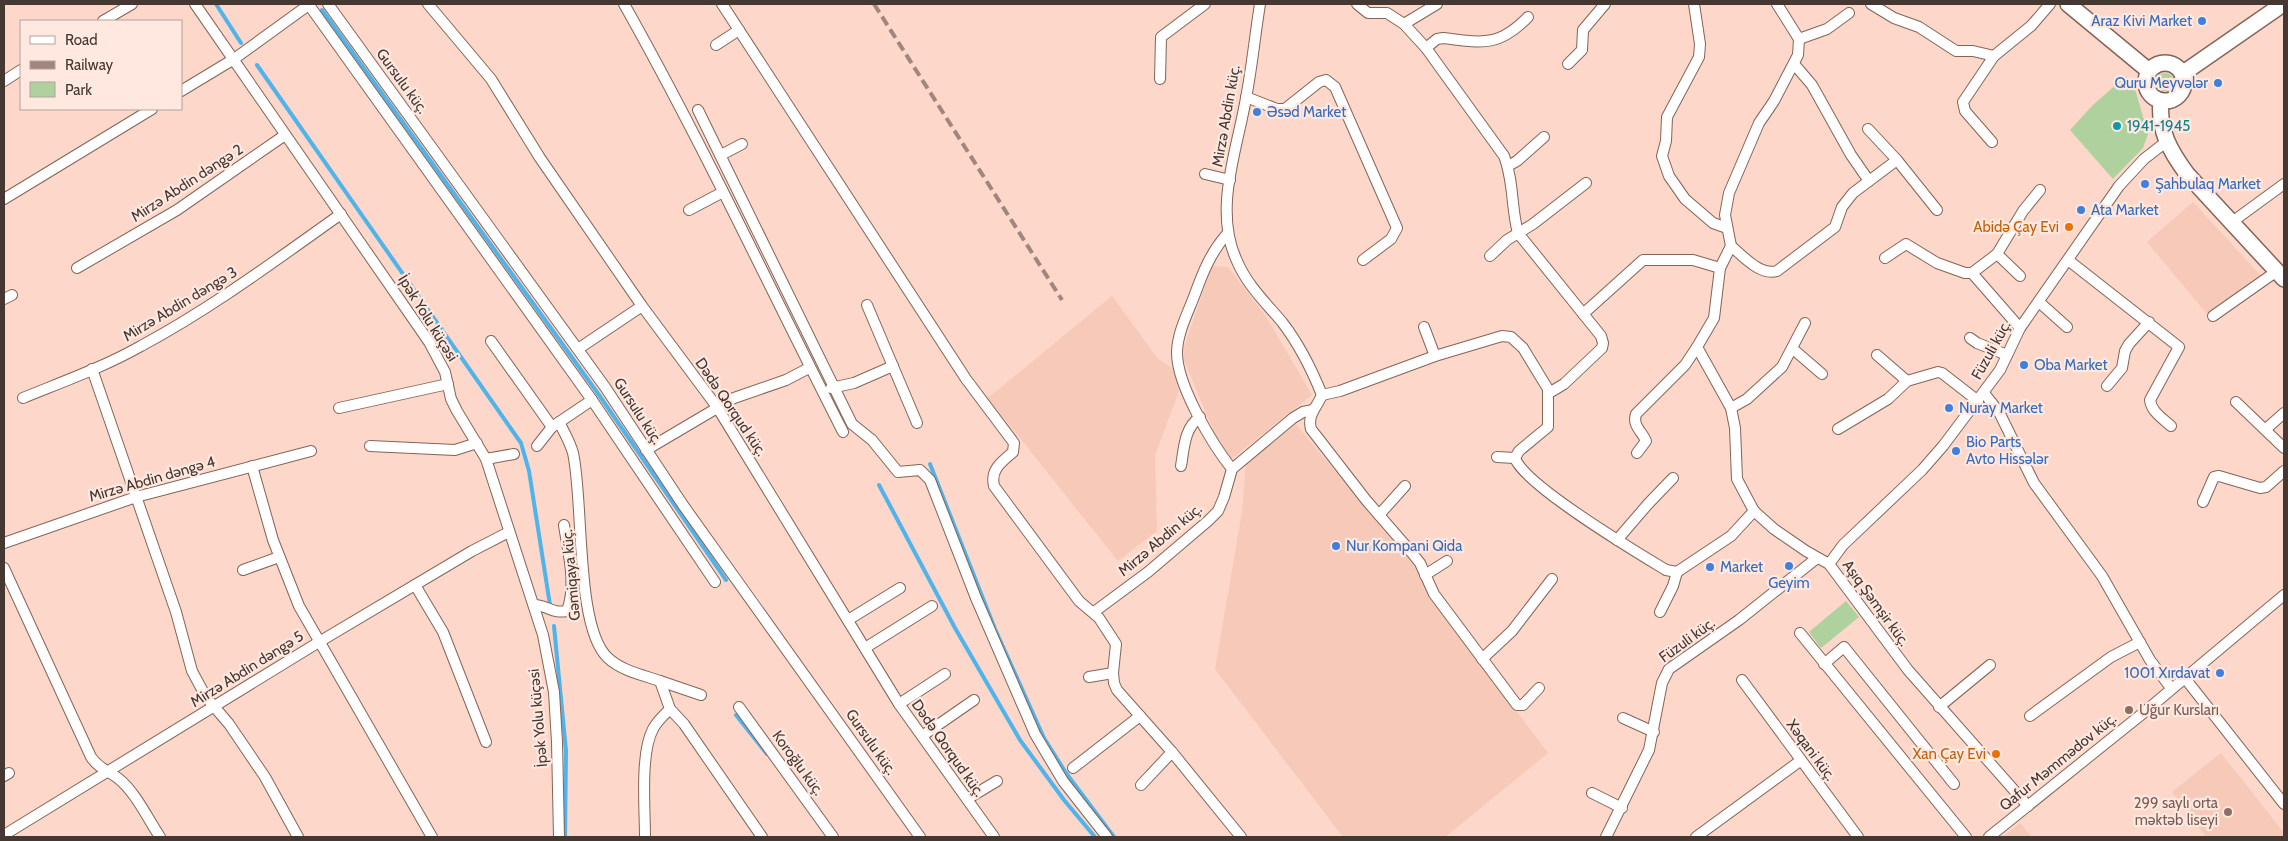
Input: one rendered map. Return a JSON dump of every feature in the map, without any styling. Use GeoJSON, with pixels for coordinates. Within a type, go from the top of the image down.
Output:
{"type":"FeatureCollection","features":[{"type":"Feature","properties":{"kind":"main road"},"geometry":{"type":"LineString","coordinates":[[2068,4],[2149,71]]}},
{"type":"Feature","properties":{"kind":"main road"},"geometry":{"type":"LineString","coordinates":[[2182,74],[2283,4]]}},
{"type":"Feature","properties":{"kind":"main road"},"geometry":{"type":"LineString","coordinates":[[2160,63],[2167,63],[2179,68],[2182,74],[2183,88],[2174,99],[2161,101],[2150,94],[2147,89],[2146,83],[2149,71],[2160,63]]}},
{"type":"Feature","properties":{"kind":"main road"},"geometry":{"type":"LineString","coordinates":[[2161,101],[2159,115],[2166,142],[2187,174],[2281,275]]}},
{"type":"Feature","properties":{"kind":"street"},"geometry":{"type":"LineString","coordinates":[[105,20],[132,4]]}},
{"type":"Feature","properties":{"kind":"street","name":"İpək Yolu küçəsi"},"geometry":{"type":"LineString","coordinates":[[195,4],[429,342],[445,372],[456,411],[486,459],[543,635],[554,692],[559,837]]}},
{"type":"Feature","properties":{"kind":"street"},"geometry":{"type":"LineString","coordinates":[[182,90],[234,59],[310,4],[592,400],[715,582]]}},
{"type":"Feature","properties":{"kind":"street","name":"Gursulu küç."},"geometry":{"type":"LineString","coordinates":[[328,4],[578,349],[683,505],[920,837]]}},
{"type":"Feature","properties":{"kind":"street","name":"Dədə Qorqud küç."},"geometry":{"type":"LineString","coordinates":[[428,4],[495,85],[540,158],[642,306],[717,407],[899,704],[994,837]]}},
{"type":"Feature","properties":{"kind":"street"},"geometry":{"type":"LineString","coordinates":[[624,4],[666,78],[809,368],[843,432]]}},
{"type":"Feature","properties":{"kind":"street"},"geometry":{"type":"LineString","coordinates":[[722,4],[966,379],[1014,442],[1013,452],[994,469],[994,486],[1078,601],[1094,612],[1116,644],[1113,673],[1117,690],[1172,752],[1241,837]]}},
{"type":"Feature","properties":{"kind":"street"},"geometry":{"type":"LineString","coordinates":[[1160,79],[1161,36],[1205,4]]}},
{"type":"Feature","properties":{"kind":"street","name":"Mirzə Abdin küç."},"geometry":{"type":"LineString","coordinates":[[1260,4],[1246,97],[1230,180],[1226,209],[1227,234],[1238,264],[1260,297],[1291,336],[1315,377],[1322,395]]}},
{"type":"Feature","properties":{"kind":"street"},"geometry":{"type":"LineString","coordinates":[[1357,4],[1368,13],[1391,14],[1404,24],[1426,48],[1500,149],[1508,166],[1514,203],[1514,219],[1518,233],[1601,336],[1602,348],[1564,384],[1550,393]]}},
{"type":"Feature","properties":{"kind":"street"},"geometry":{"type":"LineString","coordinates":[[1404,24],[1437,4]]}},
{"type":"Feature","properties":{"kind":"street"},"geometry":{"type":"LineString","coordinates":[[1568,64],[1582,50],[1583,30],[1605,4]]}},
{"type":"Feature","properties":{"kind":"street"},"geometry":{"type":"LineString","coordinates":[[1694,4],[1700,44],[1699,57],[1667,117],[1666,141],[1662,156],[1669,176],[1685,199],[1713,223],[1727,228]]}},
{"type":"Feature","properties":{"kind":"street"},"geometry":{"type":"LineString","coordinates":[[1637,454],[1646,441],[1636,426],[1634,420],[1636,414],[1685,365],[1698,347],[1714,318],[1720,268],[1731,246],[1725,214],[1729,193],[1759,123],[1794,64],[1800,46],[1799,39],[1777,4]]}},
{"type":"Feature","properties":{"kind":"street"},"geometry":{"type":"LineString","coordinates":[[1871,4],[1894,18],[1919,27],[1956,51],[1973,51],[1994,56]]}},
{"type":"Feature","properties":{"kind":"street"},"geometry":{"type":"LineString","coordinates":[[1992,142],[1966,111],[1963,102],[1994,56],[2031,26],[2050,4]]}},
{"type":"Feature","properties":{"kind":"street"},"geometry":{"type":"LineString","coordinates":[[1799,39],[1827,29],[1849,12]]}},
{"type":"Feature","properties":{"kind":"street"},"geometry":{"type":"LineString","coordinates":[[1426,48],[1437,39],[1443,38],[1482,42],[1507,36],[1528,17]]}},
{"type":"Feature","properties":{"kind":"street"},"geometry":{"type":"LineString","coordinates":[[716,45],[739,30]]}},
{"type":"Feature","properties":{"kind":"street"},"geometry":{"type":"LineString","coordinates":[[1794,64],[1812,85],[1851,155],[1869,181]]}},
{"type":"Feature","properties":{"kind":"street"},"geometry":{"type":"LineString","coordinates":[[4,81],[20,71]]}},
{"type":"Feature","properties":{"kind":"street"},"geometry":{"type":"LineString","coordinates":[[1246,97],[1284,110],[1319,82],[1326,80],[1335,87],[1397,228],[1391,239],[1363,260]]}},
{"type":"Feature","properties":{"kind":"street"},"geometry":{"type":"LineString","coordinates":[[4,199],[150,110]]}},
{"type":"Feature","properties":{"kind":"street"},"geometry":{"type":"LineString","coordinates":[[698,110],[852,424],[872,440],[894,468],[902,472],[920,470],[930,480],[976,598],[1035,734],[1063,781],[1107,837]]}},
{"type":"Feature","properties":{"kind":"street"},"geometry":{"type":"LineString","coordinates":[[1868,129],[1897,160],[1937,210]]}},
{"type":"Feature","properties":{"kind":"street","name":"Mirzə Abdin dəngə 2"},"geometry":{"type":"LineString","coordinates":[[77,268],[177,210],[285,135]]}},
{"type":"Feature","properties":{"kind":"street"},"geometry":{"type":"LineString","coordinates":[[1508,166],[1517,161],[1544,137]]}},
{"type":"Feature","properties":{"kind":"street","name":"Füzuli küç."},"geometry":{"type":"LineString","coordinates":[[1829,564],[1842,545],[1935,456],[2000,370],[2020,328],[2119,186],[2144,159],[2166,142]]}},
{"type":"Feature","properties":{"kind":"street"},"geometry":{"type":"LineString","coordinates":[[721,155],[742,144]]}},
{"type":"Feature","properties":{"kind":"street"},"geometry":{"type":"LineString","coordinates":[[1731,246],[1764,271],[1771,273],[1777,271],[1835,227],[1842,207],[1848,200],[1897,160]]}},
{"type":"Feature","properties":{"kind":"street"},"geometry":{"type":"LineString","coordinates":[[1205,174],[1230,180]]}},
{"type":"Feature","properties":{"kind":"street"},"geometry":{"type":"LineString","coordinates":[[1490,256],[1586,183]]}},
{"type":"Feature","properties":{"kind":"street"},"geometry":{"type":"LineString","coordinates":[[2232,222],[2284,184]]}},
{"type":"Feature","properties":{"kind":"street"},"geometry":{"type":"LineString","coordinates":[[1885,258],[1906,244],[1937,263],[1965,273],[1972,273],[1997,254],[2023,211],[2040,190]]}},
{"type":"Feature","properties":{"kind":"street"},"geometry":{"type":"LineString","coordinates":[[689,210],[723,192]]}},
{"type":"Feature","properties":{"kind":"street","name":"Mirzə Abdin dəngə 3"},"geometry":{"type":"LineString","coordinates":[[23,398],[140,348],[240,286],[342,214]]}},
{"type":"Feature","properties":{"kind":"street"},"geometry":{"type":"LineString","coordinates":[[1227,234],[1207,263],[1178,344],[1178,364],[1200,417],[1211,438],[1232,469],[1293,418],[1303,412],[1313,410]]}},
{"type":"Feature","properties":{"kind":"street"},"geometry":{"type":"LineString","coordinates":[[1997,254],[2020,276]]}},
{"type":"Feature","properties":{"kind":"street"},"geometry":{"type":"LineString","coordinates":[[1583,314],[1643,260],[1693,260],[1720,268]]}},
{"type":"Feature","properties":{"kind":"street"},"geometry":{"type":"LineString","coordinates":[[2068,260],[2179,347],[2150,400],[2156,412],[2171,426]]}},
{"type":"Feature","properties":{"kind":"street"},"geometry":{"type":"LineString","coordinates":[[1972,273],[2020,328]]}},
{"type":"Feature","properties":{"kind":"street"},"geometry":{"type":"LineString","coordinates":[[2213,316],[2281,275]]}},
{"type":"Feature","properties":{"kind":"street"},"geometry":{"type":"LineString","coordinates":[[2039,302],[2067,328]]}},
{"type":"Feature","properties":{"kind":"street"},"geometry":{"type":"LineString","coordinates":[[867,305],[917,424]]}},
{"type":"Feature","properties":{"kind":"street"},"geometry":{"type":"LineString","coordinates":[[578,349],[642,306]]}},
{"type":"Feature","properties":{"kind":"street"},"geometry":{"type":"LineString","coordinates":[[2108,386],[2122,368],[2125,351],[2129,344],[2149,322]]}},
{"type":"Feature","properties":{"kind":"street"},"geometry":{"type":"LineString","coordinates":[[1732,408],[1746,400],[1776,374],[1793,349],[1797,336],[1805,323]]}},
{"type":"Feature","properties":{"kind":"street"},"geometry":{"type":"LineString","coordinates":[[1424,327],[1435,356]]}},
{"type":"Feature","properties":{"kind":"street"},"geometry":{"type":"LineString","coordinates":[[1515,458],[1519,451],[1548,427],[1547,408],[1550,393],[1546,382],[1522,348],[1511,337],[1502,336],[1435,356],[1330,394],[1322,395],[1313,410],[1309,422],[1311,429],[1379,515],[1412,553],[1434,594],[1517,705],[1523,705],[1539,688]]}},
{"type":"Feature","properties":{"kind":"street"},"geometry":{"type":"LineString","coordinates":[[1970,338],[2007,355]]}},
{"type":"Feature","properties":{"kind":"street","name":"Gəmiqaya küç."},"geometry":{"type":"LineString","coordinates":[[491,341],[555,424],[573,451],[578,481],[587,604],[596,640],[602,651],[615,664],[701,694]]}},
{"type":"Feature","properties":{"kind":"street","name":"Aşıq Şəmşir küç."},"geometry":{"type":"LineString","coordinates":[[1698,347],[1732,408],[1735,428],[1737,478],[1754,511],[1774,529],[1829,564],[1894,654],[2028,806]]}},
{"type":"Feature","properties":{"kind":"street"},"geometry":{"type":"LineString","coordinates":[[1793,349],[1822,374]]}},
{"type":"Feature","properties":{"kind":"street"},"geometry":{"type":"LineString","coordinates":[[1877,355],[1907,381]]}},
{"type":"Feature","properties":{"kind":"street"},"geometry":{"type":"LineString","coordinates":[[822,390],[854,382],[893,366]]}},
{"type":"Feature","properties":{"kind":"street"},"geometry":{"type":"LineString","coordinates":[[646,450],[717,407],[750,391],[786,380],[809,368]]}},
{"type":"Feature","properties":{"kind":"street"},"geometry":{"type":"LineString","coordinates":[[92,369],[176,612],[192,671],[214,707],[229,724],[265,778],[298,837]]}},
{"type":"Feature","properties":{"kind":"street"},"geometry":{"type":"LineString","coordinates":[[1838,429],[1888,399],[1907,381],[1934,373],[1942,373],[1981,397],[1999,412],[2034,483],[2102,576],[2150,660],[2171,688]]}},
{"type":"Feature","properties":{"kind":"street"},"geometry":{"type":"LineString","coordinates":[[339,408],[448,384]]}},
{"type":"Feature","properties":{"kind":"street"},"geometry":{"type":"LineString","coordinates":[[538,446],[555,424],[592,400]]}},
{"type":"Feature","properties":{"kind":"street"},"geometry":{"type":"LineString","coordinates":[[2236,402],[2284,448]]}},
{"type":"Feature","properties":{"kind":"street"},"geometry":{"type":"LineString","coordinates":[[2266,429],[2284,413]]}},
{"type":"Feature","properties":{"kind":"street"},"geometry":{"type":"LineString","coordinates":[[1181,466],[1186,436],[1195,420],[1200,417]]}},
{"type":"Feature","properties":{"kind":"street"},"geometry":{"type":"LineString","coordinates":[[370,446],[455,450],[477,443]]}},
{"type":"Feature","properties":{"kind":"street","name":"Mirzə Abdin dəngə 4"},"geometry":{"type":"LineString","coordinates":[[4,543],[136,497],[311,451]]}},
{"type":"Feature","properties":{"kind":"street"},"geometry":{"type":"LineString","coordinates":[[486,459],[514,454]]}},
{"type":"Feature","properties":{"kind":"street"},"geometry":{"type":"LineString","coordinates":[[1498,457],[1515,458]]}},
{"type":"Feature","properties":{"kind":"street"},"geometry":{"type":"LineString","coordinates":[[1515,458],[1519,466],[1571,509],[1666,570],[1677,572]]}},
{"type":"Feature","properties":{"kind":"street"},"geometry":{"type":"LineString","coordinates":[[252,466],[279,557],[299,606],[432,837]]}},
{"type":"Feature","properties":{"kind":"street","name":"Mirzə Abdin küç."},"geometry":{"type":"LineString","coordinates":[[1094,612],[1148,572],[1218,511],[1232,469]]}},
{"type":"Feature","properties":{"kind":"street"},"geometry":{"type":"LineString","coordinates":[[2203,502],[2210,482],[2219,476],[2260,488],[2266,487],[2282,478]]}},
{"type":"Feature","properties":{"kind":"street"},"geometry":{"type":"LineString","coordinates":[[1617,540],[1673,478]]}},
{"type":"Feature","properties":{"kind":"street"},"geometry":{"type":"LineString","coordinates":[[1379,515],[1405,486]]}},
{"type":"Feature","properties":{"kind":"street"},"geometry":{"type":"LineString","coordinates":[[1660,612],[1673,586],[1677,572],[1731,536],[1754,511]]}},
{"type":"Feature","properties":{"kind":"street"},"geometry":{"type":"LineString","coordinates":[[534,605],[543,606],[557,613],[567,611],[570,605],[571,572],[564,526]]}},
{"type":"Feature","properties":{"kind":"street","name":"Mirzə Abdin dəngə 5"},"geometry":{"type":"LineString","coordinates":[[4,835],[32,816],[108,773],[319,642],[472,551],[509,532]]}},
{"type":"Feature","properties":{"kind":"street"},"geometry":{"type":"LineString","coordinates":[[243,570],[279,557]]}},
{"type":"Feature","properties":{"kind":"street","name":"Füzuli küç."},"geometry":{"type":"LineString","coordinates":[[1606,837],[1640,771],[1654,732],[1662,683],[1669,669],[1739,620],[1817,558]]}},
{"type":"Feature","properties":{"kind":"street"},"geometry":{"type":"LineString","coordinates":[[1425,575],[1448,561]]}},
{"type":"Feature","properties":{"kind":"street"},"geometry":{"type":"LineString","coordinates":[[4,568],[92,757],[98,766],[118,779],[130,791],[160,837]]}},
{"type":"Feature","properties":{"kind":"street"},"geometry":{"type":"LineString","coordinates":[[1482,659],[1512,631],[1552,579]]}},
{"type":"Feature","properties":{"kind":"street"},"geometry":{"type":"LineString","coordinates":[[416,585],[443,632],[486,742]]}},
{"type":"Feature","properties":{"kind":"street"},"geometry":{"type":"LineString","coordinates":[[848,620],[900,588]]}},
{"type":"Feature","properties":{"kind":"street","name":"Qafur Məmmədov küç."},"geometry":{"type":"LineString","coordinates":[[1989,837],[2284,594]]}},
{"type":"Feature","properties":{"kind":"street"},"geometry":{"type":"LineString","coordinates":[[865,648],[932,606]]}},
{"type":"Feature","properties":{"kind":"street"},"geometry":{"type":"LineString","coordinates":[[1800,633],[1966,837]]}},
{"type":"Feature","properties":{"kind":"street"},"geometry":{"type":"LineString","coordinates":[[2030,716],[2111,657],[2140,642]]}},
{"type":"Feature","properties":{"kind":"street"},"geometry":{"type":"LineString","coordinates":[[1824,664],[1844,647],[1954,784]]}},
{"type":"Feature","properties":{"kind":"street"},"geometry":{"type":"LineString","coordinates":[[1939,707],[1990,665]]}},
{"type":"Feature","properties":{"kind":"street"},"geometry":{"type":"LineString","coordinates":[[1089,677],[1113,673]]}},
{"type":"Feature","properties":{"kind":"street"},"geometry":{"type":"LineString","coordinates":[[899,704],[945,674]]}},
{"type":"Feature","properties":{"kind":"street"},"geometry":{"type":"LineString","coordinates":[[2184,677],[2284,804]]}},
{"type":"Feature","properties":{"kind":"street","name":"Xəqani küç."},"geometry":{"type":"LineString","coordinates":[[1742,680],[1858,837]]}},
{"type":"Feature","properties":{"kind":"street"},"geometry":{"type":"LineString","coordinates":[[660,681],[670,709],[684,724],[762,837]]}},
{"type":"Feature","properties":{"kind":"street"},"geometry":{"type":"LineString","coordinates":[[922,736],[974,700]]}},
{"type":"Feature","properties":{"kind":"street","name":"Koroğlu küç."},"geometry":{"type":"LineString","coordinates":[[740,707],[832,837]]}},
{"type":"Feature","properties":{"kind":"street"},"geometry":{"type":"LineString","coordinates":[[645,837],[646,758],[649,738],[660,719],[670,709]]}},
{"type":"Feature","properties":{"kind":"street"},"geometry":{"type":"LineString","coordinates":[[1074,768],[1140,716]]}},
{"type":"Feature","properties":{"kind":"street"},"geometry":{"type":"LineString","coordinates":[[1623,718],[1654,732]]}},
{"type":"Feature","properties":{"kind":"street"},"geometry":{"type":"LineString","coordinates":[[1141,785],[1172,752]]}},
{"type":"Feature","properties":{"kind":"street"},"geometry":{"type":"LineString","coordinates":[[1696,837],[1800,761]]}},
{"type":"Feature","properties":{"kind":"street"},"geometry":{"type":"LineString","coordinates":[[967,800],[997,781]]}},
{"type":"Feature","properties":{"kind":"street"},"geometry":{"type":"LineString","coordinates":[[1592,793],[1622,808]]}},
{"type":"Feature","properties":{"kind":"shaded area"},"geometry":{"type":"Polygon","coordinates":[[[2193,202],[2261,276],[2207,314],[2147,242],[2193,202]]]}},
{"type":"Feature","properties":{"kind":"shaded area"},"geometry":{"type":"Polygon","coordinates":[[[1212,266],[1228,267],[1267,318],[1312,395],[1230,460],[1216,437],[1184,360],[1184,347],[1212,266]]]}},
{"type":"Feature","properties":{"kind":"shaded area"},"geometry":{"type":"Polygon","coordinates":[[[1112,296],[1158,359],[1175,370],[1179,391],[1155,455],[1157,531],[1118,561],[988,398],[1112,296]]]}},
{"type":"Feature","properties":{"kind":"shaded area","name":"Nur Kompani Qida"},"geometry":{"type":"Polygon","coordinates":[[[1295,423],[1419,572],[1429,595],[1548,753],[1445,837],[1343,837],[1215,669],[1242,512],[1246,464],[1295,423]]]}},
{"type":"Feature","properties":{"kind":"shaded area","name":"299 saylı orta məktəb liseyi"},"geometry":{"type":"Polygon","coordinates":[[[2221,753],[2284,833],[2284,837],[2206,837],[2172,792],[2221,753]]]}},
{"type":"Feature","properties":{"kind":"shaded area"},"geometry":{"type":"Polygon","coordinates":[[[2020,823],[2032,837],[2003,837],[2020,823]]]}},
{"type":"Feature","properties":{"kind":"green space"},"geometry":{"type":"Polygon","coordinates":[[[2165,73],[2171,76],[2174,82],[2171,88],[2165,91],[2159,88],[2156,82],[2159,76],[2165,73]]]}},
{"type":"Feature","properties":{"kind":"green space"},"geometry":{"type":"Polygon","coordinates":[[[2126,76],[2135,89],[2148,134],[2143,148],[2113,179],[2070,130],[2093,105],[2126,76]]]}},
{"type":"Feature","properties":{"kind":"green space"},"geometry":{"type":"Polygon","coordinates":[[[1846,601],[1859,617],[1821,648],[1809,632],[1846,601]]]}},
{"type":"Feature","properties":{"kind":"waterway"},"geometry":{"type":"LineString","coordinates":[[216,4],[241,43]]}},
{"type":"Feature","properties":{"kind":"waterway"},"geometry":{"type":"LineString","coordinates":[[322,10],[599,395],[726,580]]}},
{"type":"Feature","properties":{"kind":"waterway"},"geometry":{"type":"LineString","coordinates":[[257,65],[521,443],[529,471],[550,605]]}},
{"type":"Feature","properties":{"kind":"waterway"},"geometry":{"type":"LineString","coordinates":[[930,464],[995,629],[1044,738],[1066,773],[1114,837]]}},
{"type":"Feature","properties":{"kind":"waterway"},"geometry":{"type":"LineString","coordinates":[[879,485],[955,628],[1020,740],[1064,800],[1095,837]]}},
{"type":"Feature","properties":{"kind":"waterway"},"geometry":{"type":"LineString","coordinates":[[554,626],[566,751],[565,837]]}},
{"type":"Feature","properties":{"kind":"waterway"},"geometry":{"type":"LineString","coordinates":[[736,715],[767,754]]}},
{"type":"Feature","properties":{"kind":"railway"},"geometry":{"type":"LineString","coordinates":[[874,4],[1062,300]]}},
{"type":"Feature","properties":{"kind":"place","name":"Araz Kivi Market"},"geometry":{"type":"Point","coordinates":[2202,21]}},
{"type":"Feature","properties":{"kind":"place","name":"Quru Meyvələr"},"geometry":{"type":"Point","coordinates":[2218,83]}},
{"type":"Feature","properties":{"kind":"place","name":"Əsəd Market"},"geometry":{"type":"Point","coordinates":[1257,112]}},
{"type":"Feature","properties":{"kind":"place","name":"1941-1945"},"geometry":{"type":"Point","coordinates":[2117,126]}},
{"type":"Feature","properties":{"kind":"place","name":"Şahbulaq Market"},"geometry":{"type":"Point","coordinates":[2145,184]}},
{"type":"Feature","properties":{"kind":"place","name":"Ata Market"},"geometry":{"type":"Point","coordinates":[2081,210]}},
{"type":"Feature","properties":{"kind":"place","name":"Abidə Çay Evi"},"geometry":{"type":"Point","coordinates":[2069,227]}},
{"type":"Feature","properties":{"kind":"place","name":"Oba Market"},"geometry":{"type":"Point","coordinates":[2024,365]}},
{"type":"Feature","properties":{"kind":"place","name":"Nuray Market"},"geometry":{"type":"Point","coordinates":[1949,408]}},
{"type":"Feature","properties":{"kind":"place","name":"Bio Parts Avto Hissələr"},"geometry":{"type":"Point","coordinates":[1956,451]}},
{"type":"Feature","properties":{"kind":"place","name":"Nur Kompani Qida"},"geometry":{"type":"Point","coordinates":[1336,546]}},
{"type":"Feature","properties":{"kind":"place","name":"Geyim"},"geometry":{"type":"Point","coordinates":[1789,566]}},
{"type":"Feature","properties":{"kind":"place","name":"Market"},"geometry":{"type":"Point","coordinates":[1710,567]}},
{"type":"Feature","properties":{"kind":"place","name":"1001 Xırdavat"},"geometry":{"type":"Point","coordinates":[2220,673]}},
{"type":"Feature","properties":{"kind":"place","name":"Uğur Kursları"},"geometry":{"type":"Point","coordinates":[2129,710]}},
{"type":"Feature","properties":{"kind":"place","name":"Xan Çay Evi"},"geometry":{"type":"Point","coordinates":[1996,754]}},
{"type":"Feature","properties":{"kind":"place","name":"299 saylı orta məktəb liseyi"},"geometry":{"type":"Point","coordinates":[2228,812]}}]}
